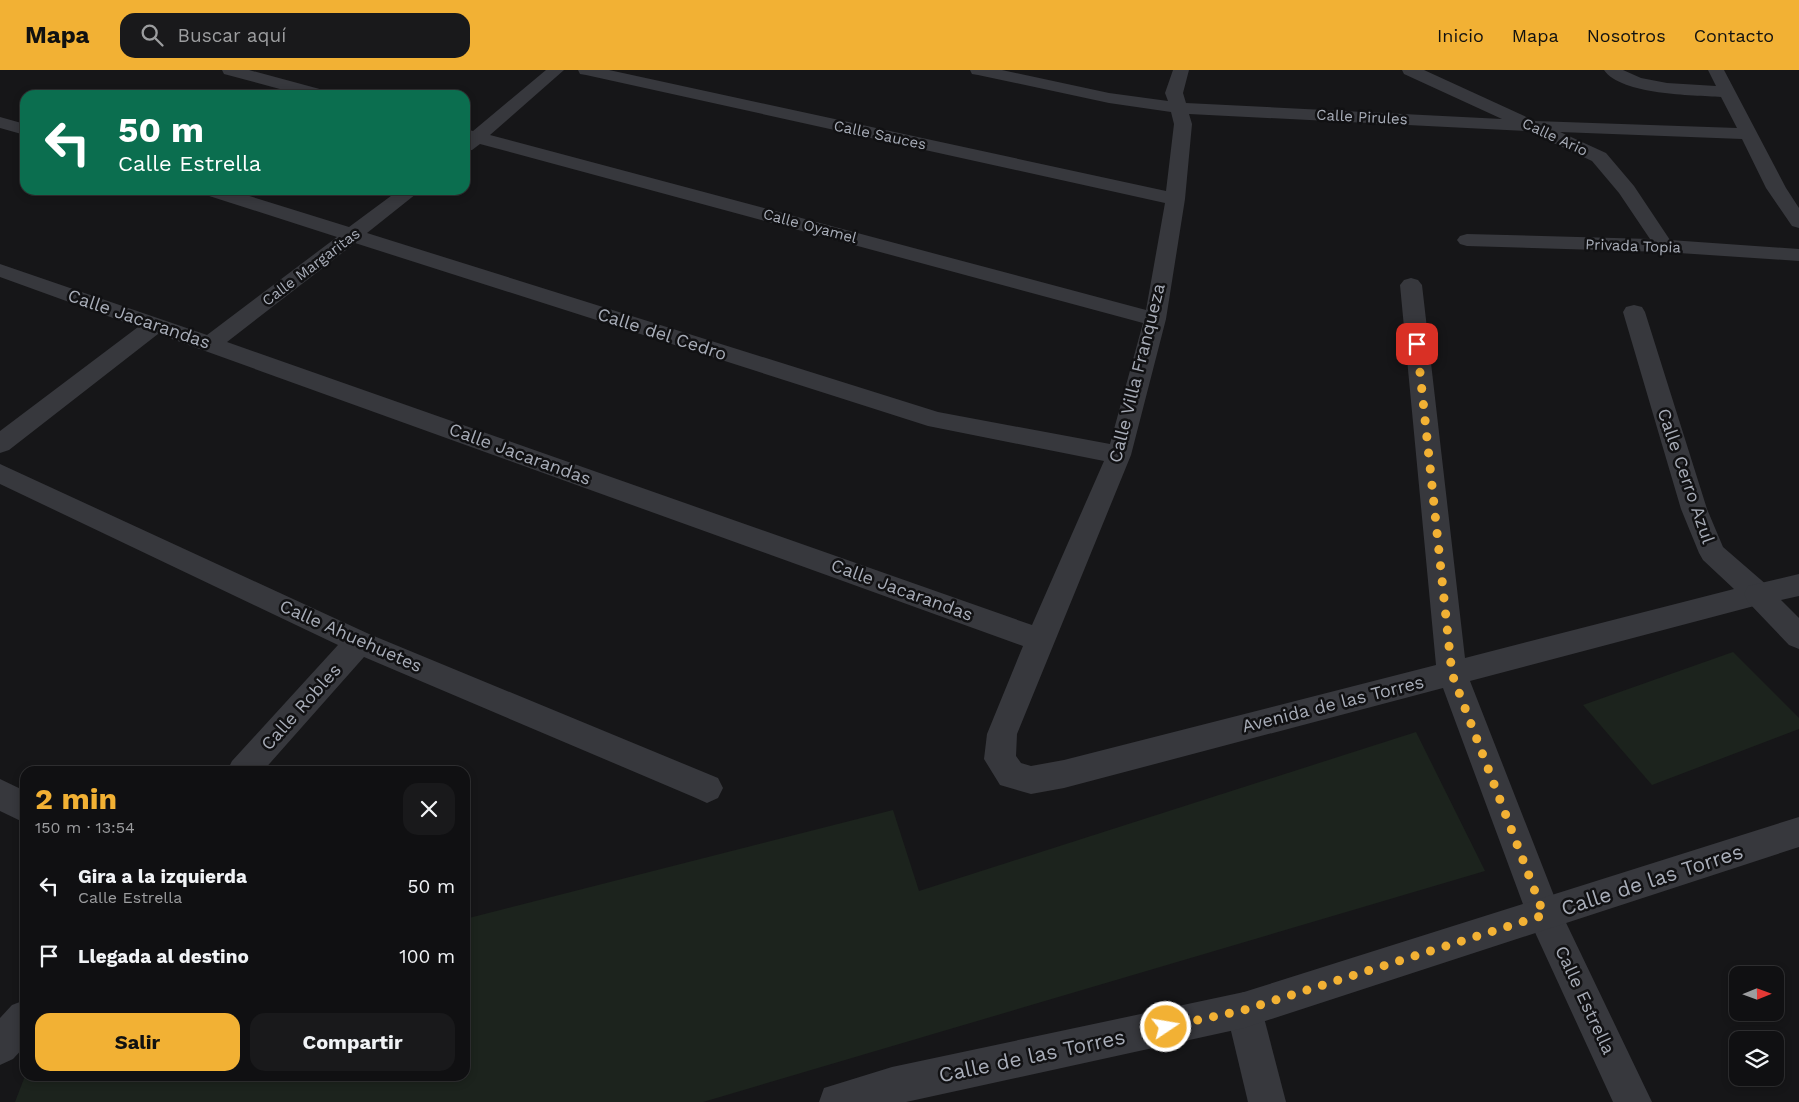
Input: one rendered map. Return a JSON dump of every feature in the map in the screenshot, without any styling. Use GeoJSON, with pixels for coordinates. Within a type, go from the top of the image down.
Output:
{"type":"FeatureCollection","features":[{"type":"Feature","properties":{"kind":"street"},"geometry":{"type":"LineString","coordinates":[[230,70],[303,90]]}},
{"type":"Feature","properties":{"kind":"street"},"geometry":{"type":"LineString","coordinates":[[470,139],[556,70]]}},
{"type":"Feature","properties":{"kind":"street","name":"Calle Sauces"},"geometry":{"type":"LineString","coordinates":[[586,70],[1175,200]]}},
{"type":"Feature","properties":{"kind":"street","name":"Calle Pirules"},"geometry":{"type":"LineString","coordinates":[[978,70],[1109,98],[1180,108],[1532,126],[1749,134]]}},
{"type":"Feature","properties":{"kind":"street","name":"Calle Villa Franqueza"},"geometry":{"type":"LineString","coordinates":[[1011,775],[1000,759],[1002,734],[1119,455],[1155,319],[1175,200],[1183,124],[1180,108],[1174,93],[1181,70]]}},
{"type":"Feature","properties":{"kind":"street","name":"Calle Ario"},"geometry":{"type":"LineString","coordinates":[[1410,70],[1599,157],[1627,190],[1664,246]]}},
{"type":"Feature","properties":{"kind":"street"},"geometry":{"type":"LineString","coordinates":[[1716,70],[1776,188],[1799,222]]}},
{"type":"Feature","properties":{"kind":"street"},"geometry":{"type":"LineString","coordinates":[[1615,72],[1630,80],[1658,86],[1727,92]]}},
{"type":"Feature","properties":{"kind":"street"},"geometry":{"type":"LineString","coordinates":[[0,122],[20,128]]}},
{"type":"Feature","properties":{"kind":"street","name":"Calle Oyamel"},"geometry":{"type":"LineString","coordinates":[[470,140],[1155,319]]}},
{"type":"Feature","properties":{"kind":"street","name":"Calle del Cedro"},"geometry":{"type":"LineString","coordinates":[[225,195],[936,420],[1119,455]]}},
{"type":"Feature","properties":{"kind":"street","name":"Calle Margaritas"},"geometry":{"type":"LineString","coordinates":[[210,344],[405,195]]}},
{"type":"Feature","properties":{"kind":"street","name":"Privada Topia"},"geometry":{"type":"LineString","coordinates":[[1467,240],[1664,246],[1799,255]]}},
{"type":"Feature","properties":{"kind":"street","name":"Calle Jacarandas"},"geometry":{"type":"LineString","coordinates":[[0,270],[1040,640]]}},
{"type":"Feature","properties":{"kind":"street","name":"Calle Estrella"},"geometry":{"type":"LineString","coordinates":[[1411,286],[1452,674],[1544,915],[1633,1102]]}},
{"type":"Feature","properties":{"kind":"street","name":"Calle Cerro Azul"},"geometry":{"type":"LineString","coordinates":[[1634,312],[1694,509],[1712,554],[1758,594],[1799,637]]}},
{"type":"Feature","properties":{"kind":"street"},"geometry":{"type":"LineString","coordinates":[[0,444],[155,325]]}},
{"type":"Feature","properties":{"kind":"street","name":"Calle Ahuehuetes"},"geometry":{"type":"LineString","coordinates":[[0,473],[359,642],[707,788]]}},
{"type":"Feature","properties":{"kind":"street","name":"Avenida de las Torres"},"geometry":{"type":"LineString","coordinates":[[1011,775],[1031,780],[1064,774],[1799,585]]}},
{"type":"Feature","properties":{"kind":"street","name":"Calle Robles"},"geometry":{"type":"LineString","coordinates":[[248,766],[359,642]]}},
{"type":"Feature","properties":{"kind":"street"},"geometry":{"type":"LineString","coordinates":[[0,794],[20,805]]}},
{"type":"Feature","properties":{"kind":"street","name":"Calle de las Torres"},"geometry":{"type":"LineString","coordinates":[[838,1102],[892,1094],[1244,1010],[1799,832]]}},
{"type":"Feature","properties":{"kind":"street"},"geometry":{"type":"LineString","coordinates":[[1244,1010],[1268,1102]]}},
{"type":"Feature","properties":{"kind":"street"},"geometry":{"type":"LineString","coordinates":[[0,1046],[20,1024]]}},
{"type":"Feature","properties":{"kind":"shaded area"},"geometry":{"type":"Polygon","coordinates":[[[1733,652],[1799,718],[1799,729],[1652,785],[1583,705],[1733,652]]]}},
{"type":"Feature","properties":{"kind":"shaded area"},"geometry":{"type":"Polygon","coordinates":[[[1416,732],[1485,871],[703,1102],[15,1102],[23,1081],[470,1081],[470,918],[893,810],[919,891],[1416,732]]]}},
{"type":"Feature","properties":{"kind":"route"},"geometry":{"type":"LineString","coordinates":[[1166,1027],[1244,1010],[1544,915],[1452,674],[1417,344]]}}]}
